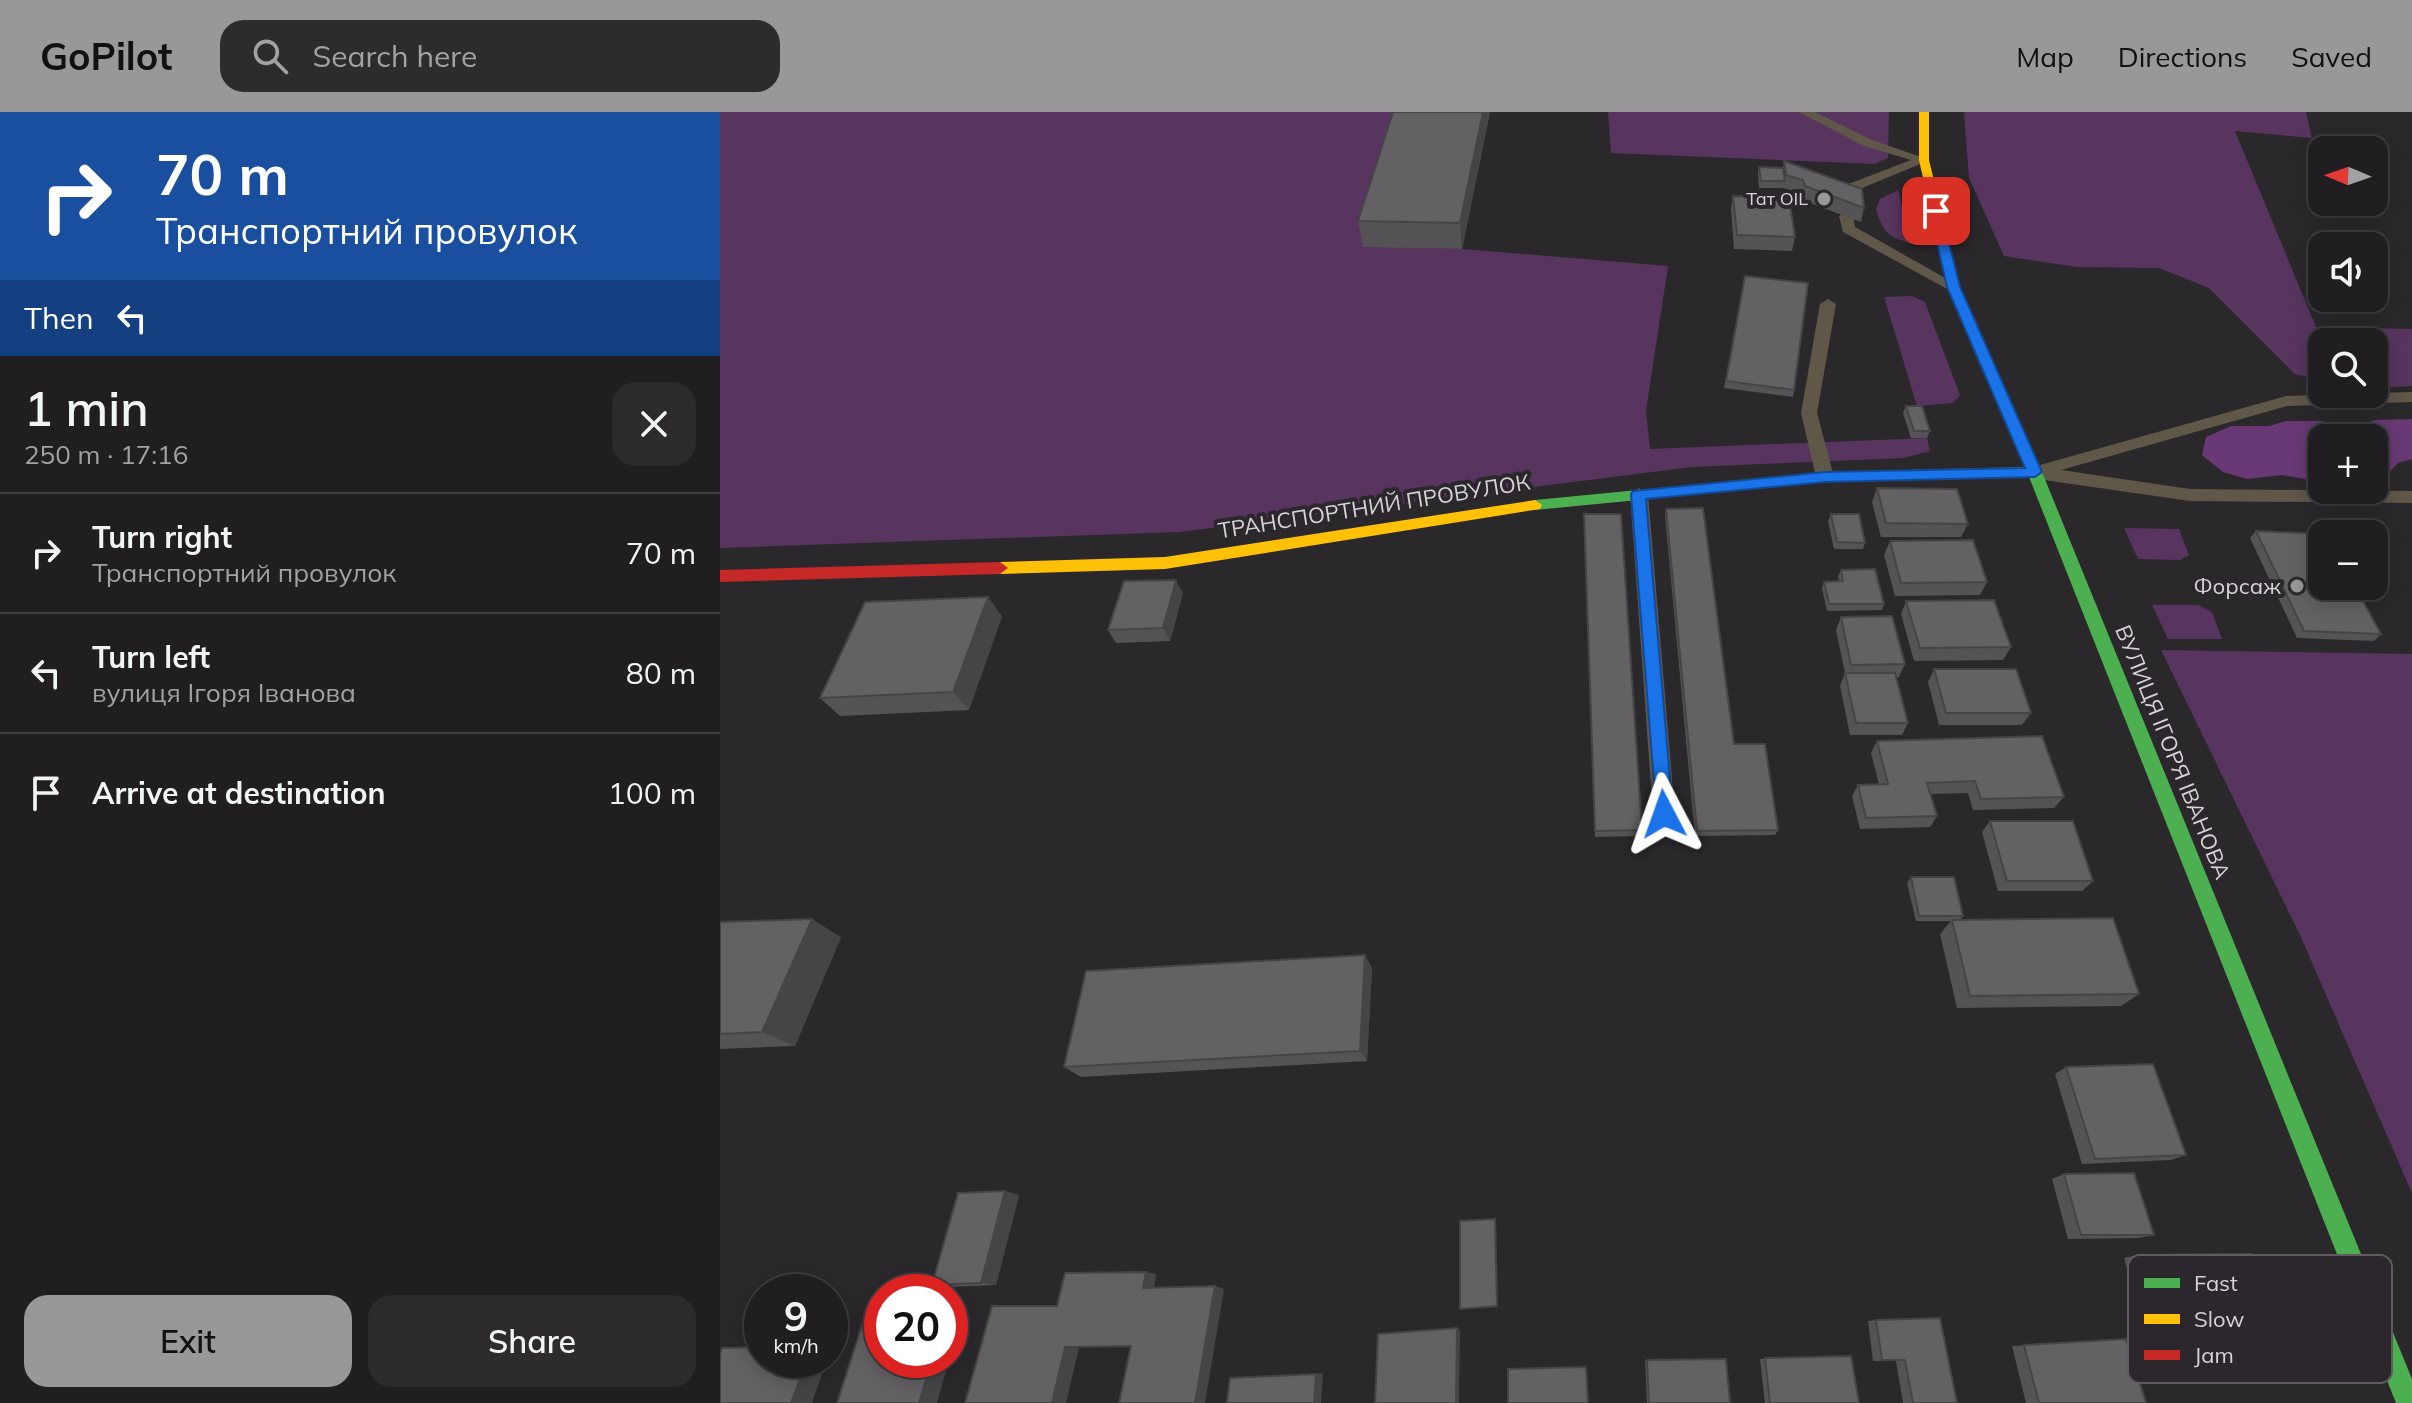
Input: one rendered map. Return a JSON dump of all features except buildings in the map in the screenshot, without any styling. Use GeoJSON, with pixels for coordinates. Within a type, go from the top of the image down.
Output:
{"type":"FeatureCollection","features":[{"type":"Feature","properties":{"kind":"street","name":"ВУЛИЦЯ ІГОРЯ ІВАНОВА"},"geometry":{"type":"LineString","coordinates":[[1924,112],[1924,160],[1954,287],[2035,472],[2350,1255]]}},
{"type":"Feature","properties":{"kind":"street","name":"ТРАНСПОРТНИЙ ПРОВУЛОК"},"geometry":{"type":"LineString","coordinates":[[720,576],[1165,563],[1555,502],[1825,477],[2035,472]]}},
{"type":"Feature","properties":{"kind":"street","name":"ВУЛИЦЯ ІГОРЯ ІВАНОВА"},"geometry":{"type":"LineString","coordinates":[[2392,1361],[2409,1403]]}},
{"type":"Feature","properties":{"kind":"lane"},"geometry":{"type":"LineString","coordinates":[[1805,112],[1868,143],[1924,160]]}},
{"type":"Feature","properties":{"kind":"lane"},"geometry":{"type":"LineString","coordinates":[[1844,198],[1843,191],[1924,160]]}},
{"type":"Feature","properties":{"kind":"lane"},"geometry":{"type":"LineString","coordinates":[[1846,216],[1848,229],[1954,287]]}},
{"type":"Feature","properties":{"kind":"lane"},"geometry":{"type":"LineString","coordinates":[[1825,477],[1809,413],[1828,304]]}},
{"type":"Feature","properties":{"kind":"lane"},"geometry":{"type":"LineString","coordinates":[[2035,472],[2286,401],[2412,397]]}},
{"type":"Feature","properties":{"kind":"lane"},"geometry":{"type":"LineString","coordinates":[[2035,472],[2190,495],[2412,497]]}},
{"type":"Feature","properties":{"kind":"lane"},"geometry":{"type":"LineString","coordinates":[[1639,494],[1664,814]]}},
{"type":"Feature","properties":{"kind":"shaded area"},"geometry":{"type":"Polygon","coordinates":[[[720,112],[1404,112],[1363,246],[1462,249],[1668,266],[1646,411],[1650,449],[1927,438],[1930,451],[1903,458],[1692,467],[1179,532],[720,548],[720,112]]]}},
{"type":"Feature","properties":{"kind":"shaded area"},"geometry":{"type":"Polygon","coordinates":[[[1608,112],[1889,112],[1888,158],[1875,164],[1611,153],[1608,112]]]}},
{"type":"Feature","properties":{"kind":"shaded area"},"geometry":{"type":"Polygon","coordinates":[[[1964,112],[2306,112],[2312,136],[2308,138],[2235,131],[2316,327],[2364,328],[2308,328],[2308,377],[2295,374],[2209,288],[2159,268],[2077,267],[2004,256],[1969,178],[1964,112]]]}},
{"type":"Feature","properties":{"kind":"shaded area"},"geometry":{"type":"Polygon","coordinates":[[[1898,190],[1911,244],[1888,232],[1876,209],[1880,199],[1898,190]]]}},
{"type":"Feature","properties":{"kind":"shaded area"},"geometry":{"type":"Polygon","coordinates":[[[1912,296],[1925,302],[1960,395],[1953,403],[1917,406],[1884,297],[1912,296]]]}},
{"type":"Feature","properties":{"kind":"shaded area"},"geometry":{"type":"Polygon","coordinates":[[[2388,328],[2412,329],[2412,386],[2388,387],[2388,328]]]}},
{"type":"Feature","properties":{"kind":"shaded area"},"geometry":{"type":"Polygon","coordinates":[[[2412,419],[2412,459],[2398,463],[2388,474],[2388,424],[2361,424],[2376,420],[2412,419]]]}},
{"type":"Feature","properties":{"kind":"shaded area"},"geometry":{"type":"Polygon","coordinates":[[[2321,421],[2335,424],[2308,424],[2308,480],[2282,475],[2247,479],[2223,472],[2202,455],[2206,437],[2231,426],[2321,421]]]}},
{"type":"Feature","properties":{"kind":"shaded area"},"geometry":{"type":"Polygon","coordinates":[[[2124,528],[2179,529],[2189,555],[2180,560],[2138,559],[2124,528]]]}},
{"type":"Feature","properties":{"kind":"shaded area"},"geometry":{"type":"Polygon","coordinates":[[[2152,605],[2198,605],[2212,612],[2222,639],[2168,639],[2152,605]]]}},
{"type":"Feature","properties":{"kind":"shaded area"},"geometry":{"type":"Polygon","coordinates":[[[2161,650],[2412,654],[2412,1193],[2300,935],[2161,650]]]}},
{"type":"Feature","properties":{"kind":"traffic: fast"},"geometry":{"type":"LineString","coordinates":[[2029,458],[2349,1255]]}},
{"type":"Feature","properties":{"kind":"traffic: fast"},"geometry":{"type":"LineString","coordinates":[[1535,505],[1825,477],[2035,472]]}},
{"type":"Feature","properties":{"kind":"traffic: fast"},"geometry":{"type":"LineString","coordinates":[[2392,1361],[2409,1403]]}},
{"type":"Feature","properties":{"kind":"traffic: slow"},"geometry":{"type":"LineString","coordinates":[[1924,112],[1924,160],[1954,287],[2029,458]]}},
{"type":"Feature","properties":{"kind":"traffic: slow"},"geometry":{"type":"LineString","coordinates":[[1000,568],[1165,563],[1535,505]]}},
{"type":"Feature","properties":{"kind":"traffic: jam"},"geometry":{"type":"LineString","coordinates":[[720,576],[1000,568]]}},
{"type":"Feature","properties":{"kind":"place","name":"Тат OIL"},"geometry":{"type":"Point","coordinates":[1824,199]}},
{"type":"Feature","properties":{"kind":"place","name":"Форсаж"},"geometry":{"type":"Point","coordinates":[2297,586]}},
{"type":"Feature","properties":{"kind":"route"},"geometry":{"type":"LineString","coordinates":[[1664,814],[1639,494],[1825,477],[2035,472],[1954,287],[1936,211]]}}]}
